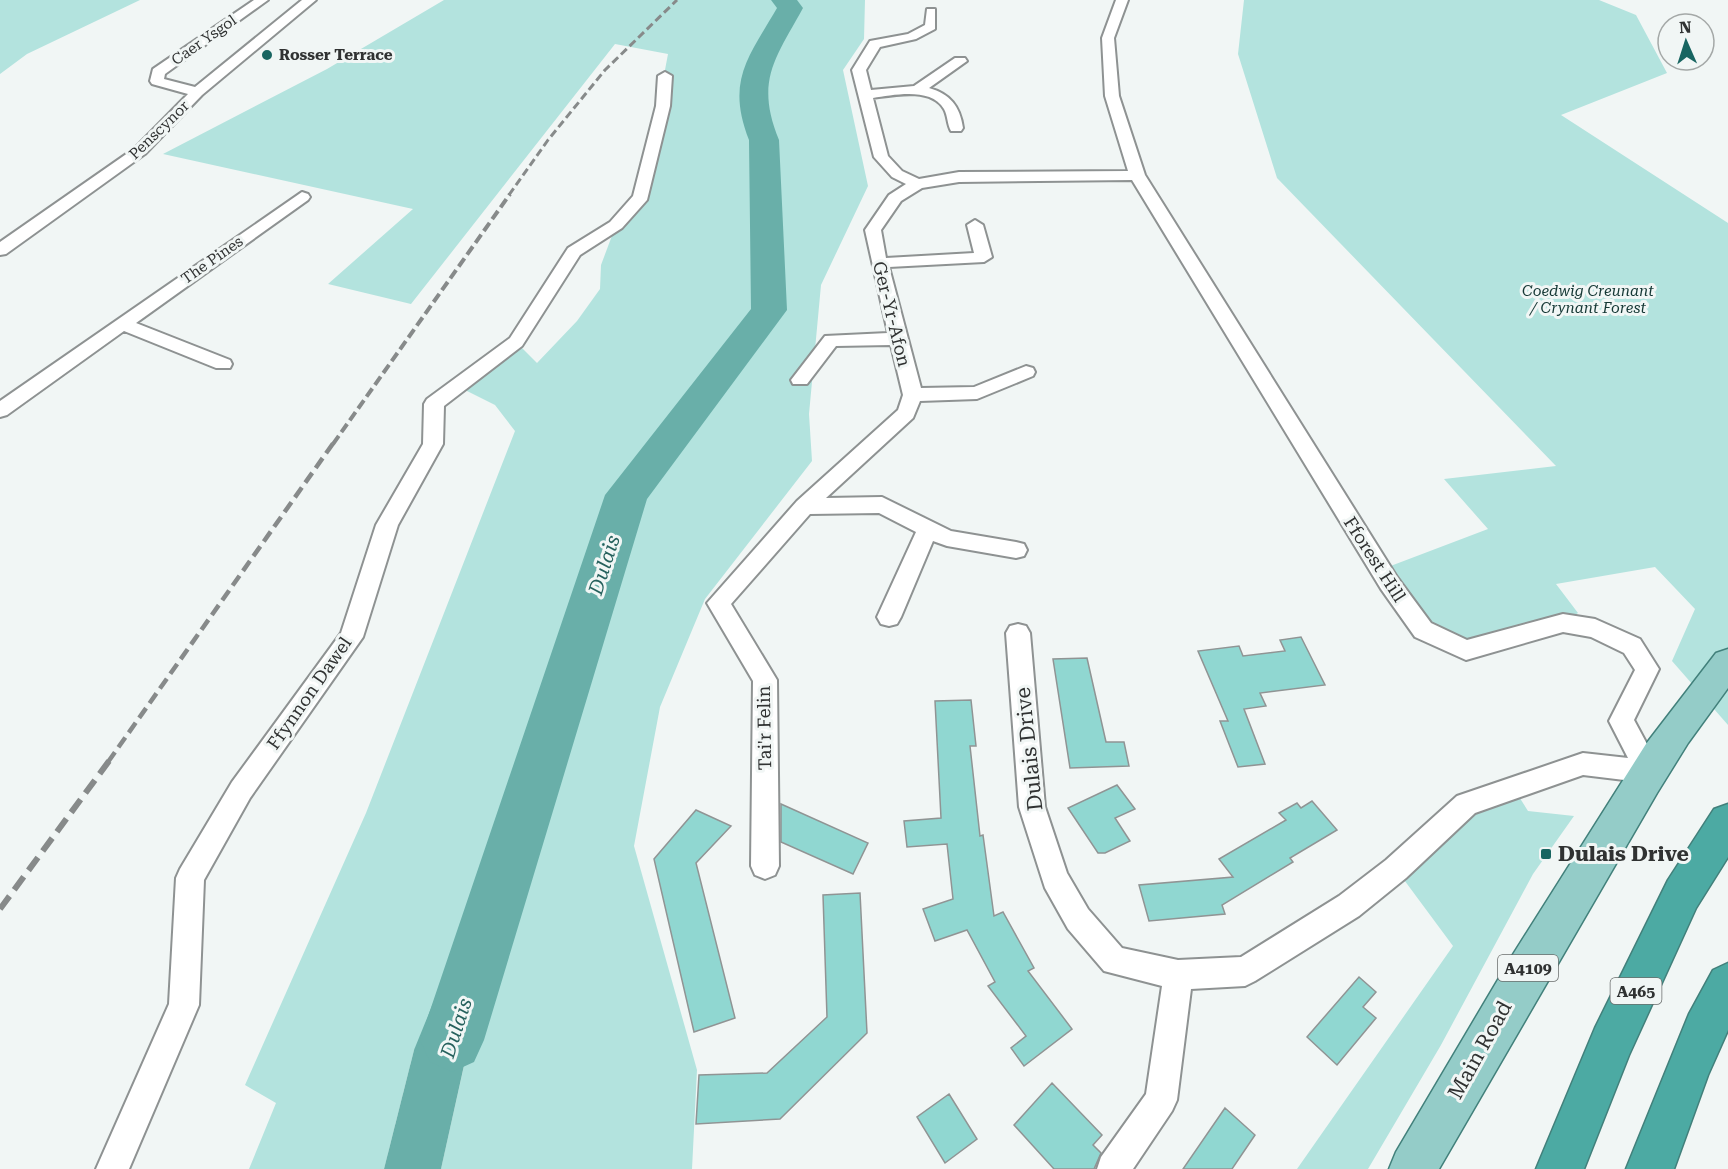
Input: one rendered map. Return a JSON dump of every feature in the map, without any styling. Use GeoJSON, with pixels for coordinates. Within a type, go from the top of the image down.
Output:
{"type":"FeatureCollection","features":[{"type":"Feature","properties":{"kind":"highway","name":"A465"},"geometry":{"type":"LineString","coordinates":[[1560,1169],[1611,1044],[1682,894],[1728,822]]}},
{"type":"Feature","properties":{"kind":"highway"},"geometry":{"type":"LineString","coordinates":[[1650,1169],[1677,1093],[1710,1017],[1728,985]]}},
{"type":"Feature","properties":{"kind":"main road","name":"Main Road"},"geometry":{"type":"LineString","coordinates":[[1413,1169],[1511,996],[1649,772],[1701,694],[1728,663]]}},
{"type":"Feature","properties":{"kind":"street","name":"Caer Ysgol"},"geometry":{"type":"LineString","coordinates":[[197,92],[157,81],[158,72],[262,0]]}},
{"type":"Feature","properties":{"kind":"street","name":"Penscynor"},"geometry":{"type":"LineString","coordinates":[[0,250],[140,152],[197,92],[310,0]]}},
{"type":"Feature","properties":{"kind":"street"},"geometry":{"type":"LineString","coordinates":[[1122,0],[1108,38],[1112,87],[1137,175]]}},
{"type":"Feature","properties":{"kind":"street"},"geometry":{"type":"LineString","coordinates":[[917,184],[897,174],[881,157],[859,70],[872,46],[927,31],[931,26],[931,12]]}},
{"type":"Feature","properties":{"kind":"street"},"geometry":{"type":"LineString","coordinates":[[916,91],[960,61]]}},
{"type":"Feature","properties":{"kind":"street","name":"Ffynnon Dawel"},"geometry":{"type":"LineString","coordinates":[[112,1169],[184,1005],[190,878],[241,790],[351,637],[387,525],[433,444],[434,404],[516,342],[574,252],[615,225],[641,197],[661,116],[665,76]]}},
{"type":"Feature","properties":{"kind":"street"},"geometry":{"type":"LineString","coordinates":[[867,95],[916,91],[943,100],[953,111],[956,129]]}},
{"type":"Feature","properties":{"kind":"street","name":"Ger-Yr-Afon"},"geometry":{"type":"LineString","coordinates":[[913,395],[879,263],[873,230],[895,198],[917,184],[959,177],[1137,175]]}},
{"type":"Feature","properties":{"kind":"street","name":"Fforest Hill"},"geometry":{"type":"LineString","coordinates":[[1137,175],[1389,584],[1423,630],[1466,650],[1563,623],[1595,628],[1632,646],[1647,669],[1621,721],[1649,772]]}},
{"type":"Feature","properties":{"kind":"street","name":"The Pines"},"geometry":{"type":"LineString","coordinates":[[0,410],[302,197]]}},
{"type":"Feature","properties":{"kind":"street"},"geometry":{"type":"LineString","coordinates":[[879,263],[984,258],[975,225]]}},
{"type":"Feature","properties":{"kind":"street"},"geometry":{"type":"LineString","coordinates":[[121,323],[223,364]]}},
{"type":"Feature","properties":{"kind":"street"},"geometry":{"type":"LineString","coordinates":[[800,380],[831,340],[898,339]]}},
{"type":"Feature","properties":{"kind":"street"},"geometry":{"type":"LineString","coordinates":[[804,506],[906,413],[913,395],[977,393],[1026,372]]}},
{"type":"Feature","properties":{"kind":"street"},"geometry":{"type":"LineString","coordinates":[[804,506],[882,505],[947,538],[1016,550]]}},
{"type":"Feature","properties":{"kind":"street","name":"Tai'r Felin"},"geometry":{"type":"LineString","coordinates":[[765,866],[765,680],[718,603],[804,506]]}},
{"type":"Feature","properties":{"kind":"street"},"geometry":{"type":"LineString","coordinates":[[889,616],[928,528]]}},
{"type":"Feature","properties":{"kind":"street","name":"Dulais Drive"},"geometry":{"type":"LineString","coordinates":[[1018,633],[1032,807],[1055,879],[1078,919],[1114,961],[1178,975],[1245,971],[1349,906],[1396,869],[1466,804],[1583,764],[1649,772]]}},
{"type":"Feature","properties":{"kind":"street"},"geometry":{"type":"LineString","coordinates":[[1113,1169],[1161,1100],[1178,975]]}},
{"type":"Feature","properties":{"kind":"green space"},"geometry":{"type":"Polygon","coordinates":[[[0,0],[140,0],[27,54],[0,74],[0,0]]]}},
{"type":"Feature","properties":{"kind":"green space"},"geometry":{"type":"Polygon","coordinates":[[[444,0],[865,0],[864,39],[843,70],[868,186],[821,285],[809,414],[812,461],[705,599],[660,707],[634,846],[697,1070],[692,1169],[441,1169],[483,981],[414,1050],[384,1169],[249,1169],[276,1103],[245,1085],[366,813],[515,431],[495,405],[457,386],[516,342],[537,363],[577,321],[600,289],[601,265],[616,225],[641,197],[668,54],[615,44],[411,304],[328,284],[413,209],[163,154],[327,69],[444,0]]]}},
{"type":"Feature","properties":{"kind":"green space","name":"Coedwig Creunant / Crynant Forest"},"geometry":{"type":"Polygon","coordinates":[[[1244,0],[1599,0],[1636,15],[1656,52],[1656,72],[1667,73],[1561,115],[1728,223],[1728,725],[1672,661],[1695,609],[1655,567],[1556,584],[1578,613],[1563,623],[1466,650],[1423,630],[1380,570],[1488,529],[1444,479],[1556,466],[1277,178],[1238,54],[1244,0]]]}},
{"type":"Feature","properties":{"kind":"green space"},"geometry":{"type":"Polygon","coordinates":[[[1516,792],[1528,811],[1574,816],[1533,874],[1441,1045],[1368,1169],[1297,1169],[1453,946],[1396,869],[1466,804],[1516,792]]]}},
{"type":"Feature","properties":{"kind":"water"},"geometry":{"type":"Polygon","coordinates":[[[443,979],[483,980],[441,1169],[384,1169],[414,1050],[443,979]]]}},
{"type":"Feature","properties":{"kind":"building"},"geometry":{"type":"Polygon","coordinates":[[[1301,637],[1325,685],[1260,693],[1266,706],[1244,709],[1265,764],[1238,767],[1220,721],[1228,721],[1198,651],[1239,646],[1243,656],[1285,651],[1280,640],[1301,637]]]}},
{"type":"Feature","properties":{"kind":"building"},"geometry":{"type":"Polygon","coordinates":[[[1087,658],[1106,742],[1124,742],[1129,766],[1070,768],[1053,659],[1087,658]]]}},
{"type":"Feature","properties":{"kind":"building"},"geometry":{"type":"Polygon","coordinates":[[[971,700],[976,746],[970,746],[980,836],[983,835],[994,916],[1003,912],[1034,968],[1028,971],[1072,1029],[1024,1066],[1011,1048],[1026,1036],[988,986],[995,982],[967,930],[935,941],[923,909],[953,899],[947,844],[907,847],[904,821],[941,818],[935,701],[971,700]]]}},
{"type":"Feature","properties":{"kind":"building"},"geometry":{"type":"Polygon","coordinates":[[[1117,785],[1135,809],[1115,818],[1130,841],[1105,853],[1098,853],[1068,808],[1117,785]]]}},
{"type":"Feature","properties":{"kind":"building"},"geometry":{"type":"Polygon","coordinates":[[[1312,801],[1337,830],[1290,858],[1293,862],[1222,905],[1225,914],[1149,921],[1139,885],[1233,877],[1219,859],[1286,820],[1279,813],[1297,803],[1301,808],[1312,801]]]}},
{"type":"Feature","properties":{"kind":"building"},"geometry":{"type":"Polygon","coordinates":[[[781,804],[868,843],[853,874],[781,842],[781,804]]]}},
{"type":"Feature","properties":{"kind":"building"},"geometry":{"type":"Polygon","coordinates":[[[696,810],[731,826],[696,863],[735,1018],[694,1032],[654,859],[696,810]]]}},
{"type":"Feature","properties":{"kind":"building"},"geometry":{"type":"Polygon","coordinates":[[[860,893],[867,1033],[780,1119],[696,1124],[699,1075],[767,1073],[827,1017],[823,895],[860,893]]]}},
{"type":"Feature","properties":{"kind":"building"},"geometry":{"type":"Polygon","coordinates":[[[1359,977],[1376,992],[1363,1007],[1376,1018],[1337,1065],[1307,1037],[1359,977]]]}},
{"type":"Feature","properties":{"kind":"building"},"geometry":{"type":"Polygon","coordinates":[[[1052,1083],[1102,1135],[1093,1145],[1101,1153],[1094,1169],[1054,1169],[1014,1125],[1052,1083]]]}},
{"type":"Feature","properties":{"kind":"building"},"geometry":{"type":"Polygon","coordinates":[[[949,1094],[977,1139],[945,1163],[917,1117],[949,1094]]]}},
{"type":"Feature","properties":{"kind":"building"},"geometry":{"type":"Polygon","coordinates":[[[1225,1108],[1255,1135],[1232,1169],[1183,1169],[1225,1108]]]}},
{"type":"Feature","properties":{"kind":"waterway","name":"Dulais"},"geometry":{"type":"LineString","coordinates":[[452,1040],[627,495],[769,310],[764,140],[756,120],[753,86],[763,56],[790,8],[784,0]]}},
{"type":"Feature","properties":{"kind":"railway"},"geometry":{"type":"LineString","coordinates":[[509,195],[548,140],[605,70],[677,0]]}},
{"type":"Feature","properties":{"kind":"railway"},"geometry":{"type":"LineString","coordinates":[[333,444],[510,194]]}},
{"type":"Feature","properties":{"kind":"railway"},"geometry":{"type":"LineString","coordinates":[[108,762],[334,442]]}},
{"type":"Feature","properties":{"kind":"railway"},"geometry":{"type":"LineString","coordinates":[[0,909],[109,761]]}},
{"type":"Feature","properties":{"kind":"place","name":"Rosser Terrace"},"geometry":{"type":"Point","coordinates":[267,55]}},
{"type":"Feature","properties":{"kind":"place","name":"Dulais Drive"},"geometry":{"type":"Point","coordinates":[1546,854]}}]}
